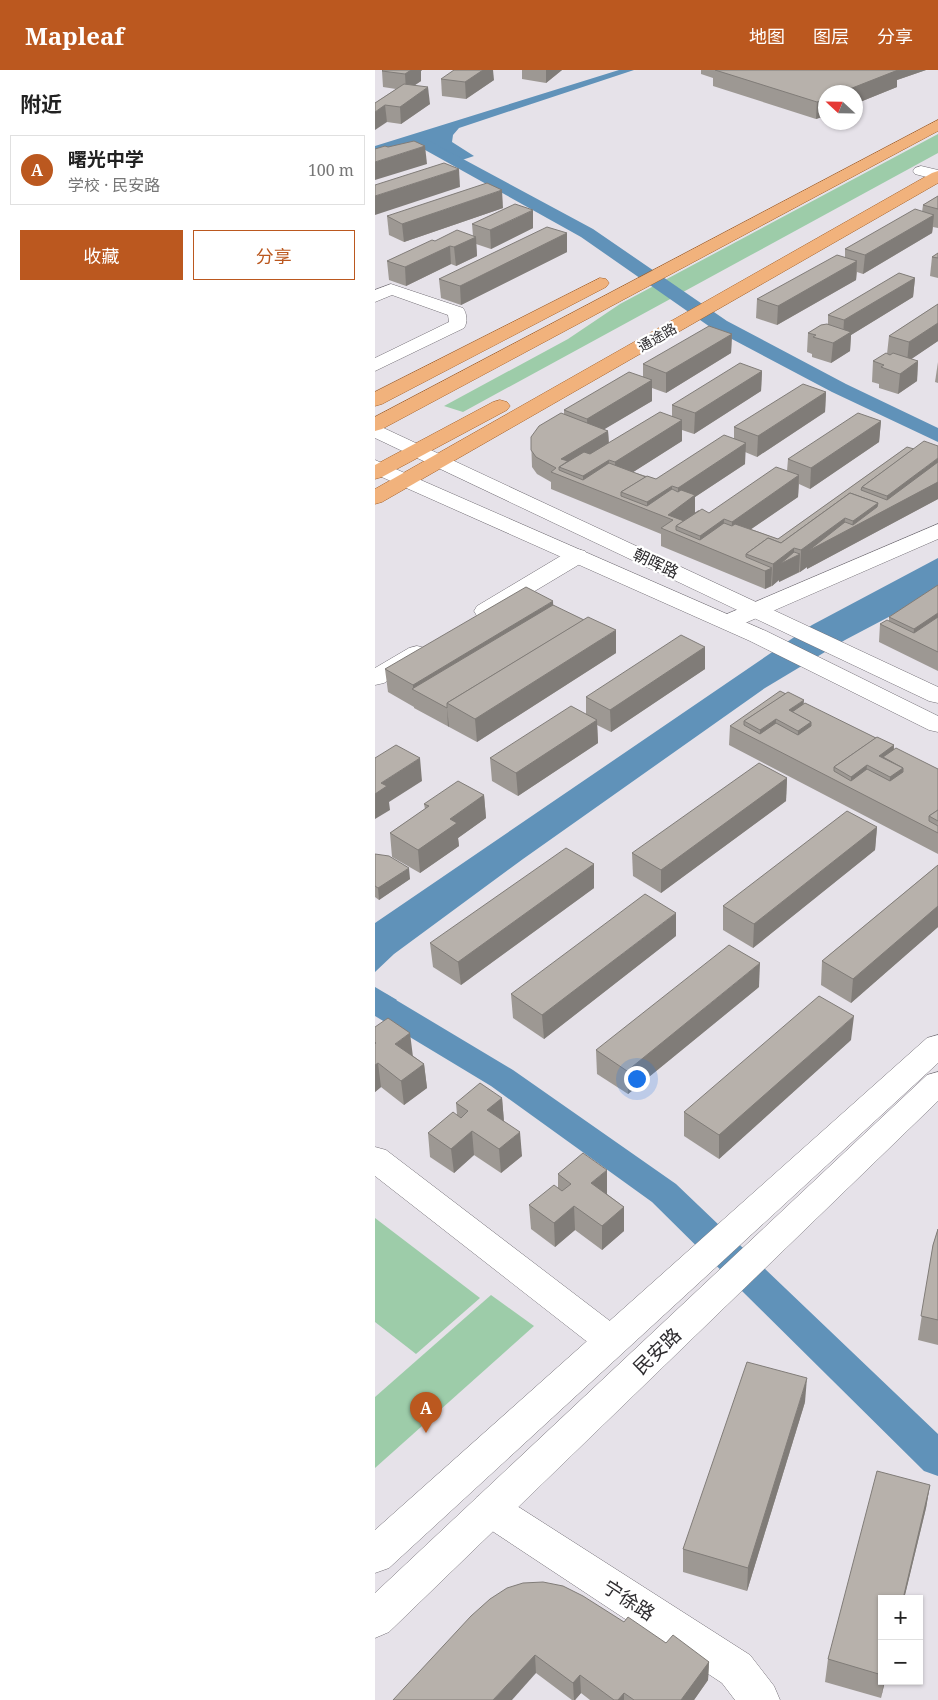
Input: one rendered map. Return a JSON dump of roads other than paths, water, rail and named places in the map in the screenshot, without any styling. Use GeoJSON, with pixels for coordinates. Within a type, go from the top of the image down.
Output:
{"type":"FeatureCollection","features":[{"type":"Feature","properties":{"kind":"main road"},"geometry":{"type":"LineString","coordinates":[[894,131],[938,108]]}},
{"type":"Feature","properties":{"kind":"main road"},"geometry":{"type":"LineString","coordinates":[[375,425],[427,399],[677,263],[938,125]]}},
{"type":"Feature","properties":{"kind":"main road"},"geometry":{"type":"LineString","coordinates":[[766,256],[938,161]]}},
{"type":"Feature","properties":{"kind":"main road"},"geometry":{"type":"LineString","coordinates":[[921,171],[938,176]]}},
{"type":"Feature","properties":{"kind":"main road","name":"通途路"},"geometry":{"type":"LineString","coordinates":[[375,498],[938,176]]}},
{"type":"Feature","properties":{"kind":"main road"},"geometry":{"type":"LineString","coordinates":[[375,400],[613,276]]}},
{"type":"Feature","properties":{"kind":"main road","name":"通途路"},"geometry":{"type":"LineString","coordinates":[[377,469],[418,450],[653,321],[725,279]]}},
{"type":"Feature","properties":{"kind":"main road"},"geometry":{"type":"LineString","coordinates":[[375,297],[391,289],[457,312],[459,324],[375,365]]}},
{"type":"Feature","properties":{"kind":"main road","name":"朝晖路"},"geometry":{"type":"LineString","coordinates":[[375,430],[938,696]]}},
{"type":"Feature","properties":{"kind":"main road","name":"朝晖路"},"geometry":{"type":"LineString","coordinates":[[377,469],[407,480],[728,622],[938,725]]}},
{"type":"Feature","properties":{"kind":"main road"},"geometry":{"type":"LineString","coordinates":[[728,622],[766,614],[938,531]]}},
{"type":"Feature","properties":{"kind":"main road"},"geometry":{"type":"LineString","coordinates":[[468,622],[577,556]]}},
{"type":"Feature","properties":{"kind":"main road"},"geometry":{"type":"LineString","coordinates":[[375,678],[434,642]]}},
{"type":"Feature","properties":{"kind":"main road"},"geometry":{"type":"LineString","coordinates":[[375,1555],[938,1046]]}},
{"type":"Feature","properties":{"kind":"main road","name":"民安路"},"geometry":{"type":"LineString","coordinates":[[375,1619],[938,1083]]}},
{"type":"Feature","properties":{"kind":"main road"},"geometry":{"type":"LineString","coordinates":[[375,1160],[611,1341]]}},
{"type":"Feature","properties":{"kind":"main road","name":"宁徐路"},"geometry":{"type":"LineString","coordinates":[[490,1509],[736,1669],[760,1700]]}},
{"type":"Feature","properties":{"kind":"water"},"geometry":{"type":"Polygon","coordinates":[[[619,70],[634,70],[459,128],[453,135],[452,142],[474,156],[453,163],[423,147],[375,154],[375,146],[619,70]]]}},
{"type":"Feature","properties":{"kind":"water"},"geometry":{"type":"Polygon","coordinates":[[[938,558],[938,591],[845,640],[765,688],[523,859],[394,954],[375,972],[375,923],[812,625],[938,558]]]}},
{"type":"Feature","properties":{"kind":"water"},"geometry":{"type":"Polygon","coordinates":[[[375,987],[397,1000],[376,1016],[375,1015],[375,987]]]}},
{"type":"Feature","properties":{"kind":"waterway"},"geometry":{"type":"LineString","coordinates":[[424,143],[587,233],[720,325],[839,388],[938,436]]}},
{"type":"Feature","properties":{"kind":"waterway"},"geometry":{"type":"LineString","coordinates":[[375,1002],[502,1078],[664,1193],[938,1459]]}},
{"type":"Feature","properties":{"kind":"place","name":"曙光中学"},"geometry":{"type":"Point","coordinates":[426,1433]}}]}
